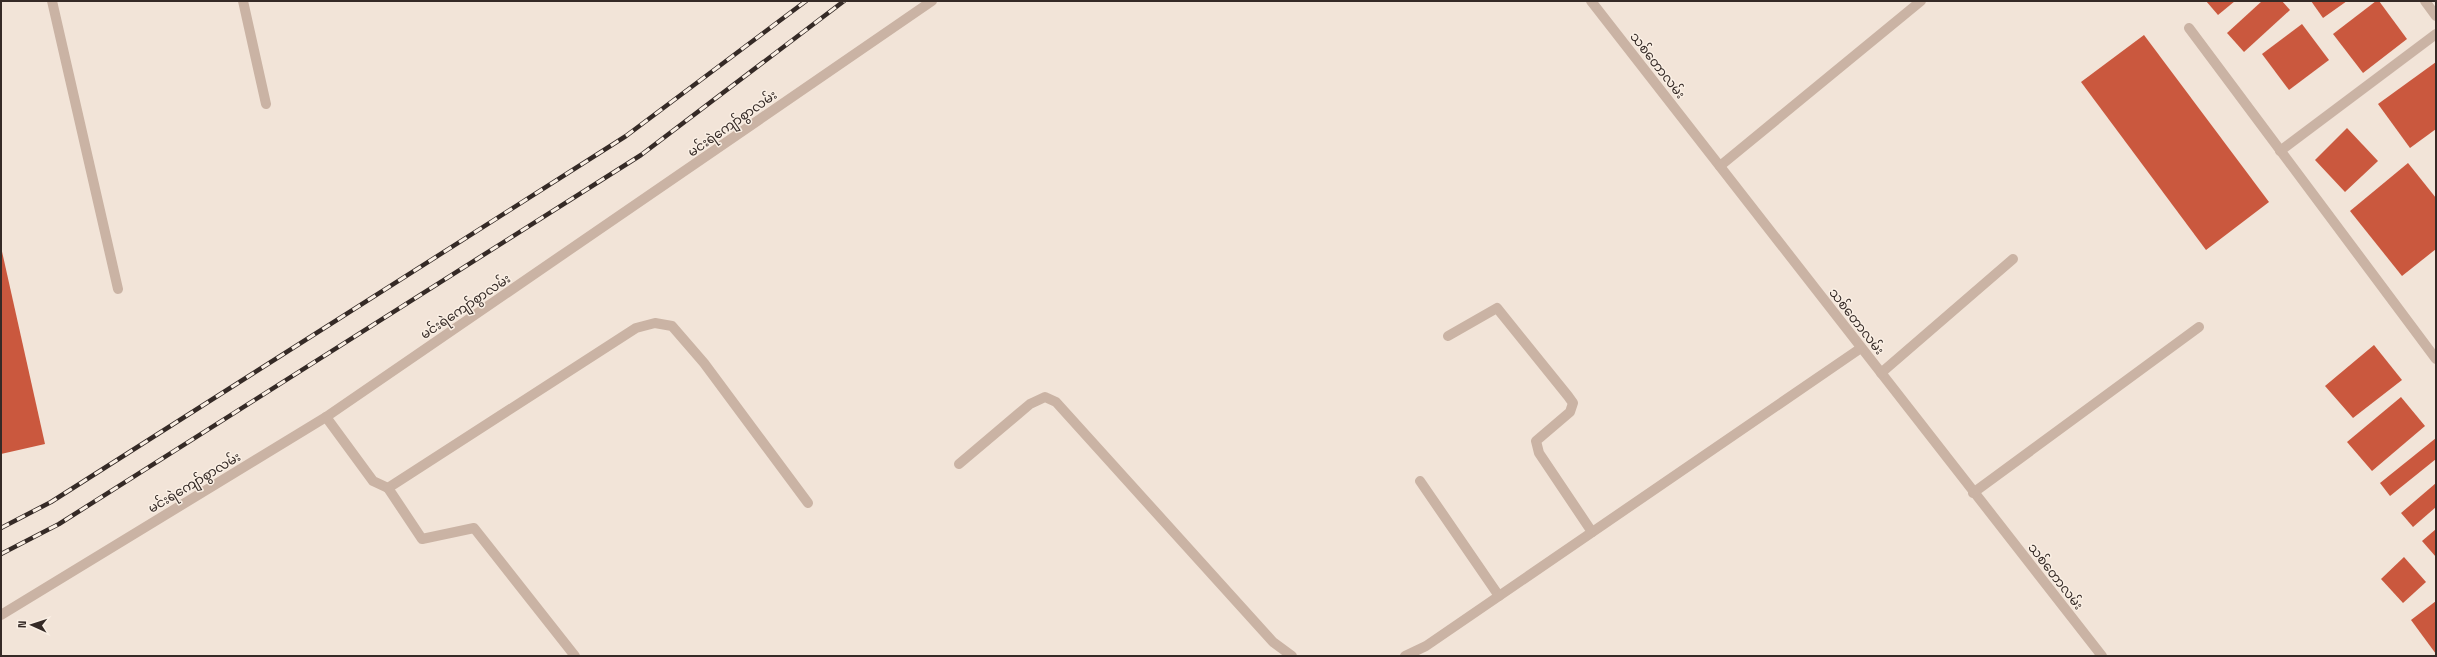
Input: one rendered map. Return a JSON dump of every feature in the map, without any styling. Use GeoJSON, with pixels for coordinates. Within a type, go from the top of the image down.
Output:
{"type":"FeatureCollection","features":[{"type":"Feature","properties":{"kind":"street"},"geometry":{"type":"LineString","coordinates":[[52,1],[118,289]]}},
{"type":"Feature","properties":{"kind":"street"},"geometry":{"type":"LineString","coordinates":[[243,1],[266,104]]}},
{"type":"Feature","properties":{"kind":"street","name":"မင်းရဲကျော်စွာလမ်း"},"geometry":{"type":"LineString","coordinates":[[1,614],[326,417],[932,1]]}},
{"type":"Feature","properties":{"kind":"street","name":"သစ်တောလမ်း"},"geometry":{"type":"LineString","coordinates":[[1591,1],[1973,493],[2102,656]]}},
{"type":"Feature","properties":{"kind":"street"},"geometry":{"type":"LineString","coordinates":[[1720,166],[1921,1]]}},
{"type":"Feature","properties":{"kind":"street"},"geometry":{"type":"LineString","coordinates":[[2425,1],[2436,16]]}},
{"type":"Feature","properties":{"kind":"street"},"geometry":{"type":"LineString","coordinates":[[2189,28],[2436,359]]}},
{"type":"Feature","properties":{"kind":"street"},"geometry":{"type":"LineString","coordinates":[[2280,151],[2436,34]]}},
{"type":"Feature","properties":{"kind":"street"},"geometry":{"type":"LineString","coordinates":[[1881,373],[2013,259]]}},
{"type":"Feature","properties":{"kind":"street"},"geometry":{"type":"LineString","coordinates":[[1448,336],[1497,308],[1502,312],[1568,396],[1573,403],[1570,412],[1536,441],[1539,453],[1592,532]]}},
{"type":"Feature","properties":{"kind":"street"},"geometry":{"type":"LineString","coordinates":[[388,488],[636,328],[655,323],[672,326],[700,358],[808,503]]}},
{"type":"Feature","properties":{"kind":"street"},"geometry":{"type":"LineString","coordinates":[[1973,493],[2199,327]]}},
{"type":"Feature","properties":{"kind":"street"},"geometry":{"type":"LineString","coordinates":[[1405,656],[1426,646],[1861,348]]}},
{"type":"Feature","properties":{"kind":"street"},"geometry":{"type":"LineString","coordinates":[[959,464],[1030,404],[1045,397],[1056,402],[1273,642],[1292,656]]}},
{"type":"Feature","properties":{"kind":"street"},"geometry":{"type":"LineString","coordinates":[[326,417],[373,481],[388,488],[422,539],[474,528],[575,656]]}},
{"type":"Feature","properties":{"kind":"street"},"geometry":{"type":"LineString","coordinates":[[1420,481],[1499,596]]}},
{"type":"Feature","properties":{"kind":"building"},"geometry":{"type":"Polygon","coordinates":[[[2206,1],[2235,1],[2218,15],[2206,1]]]}},
{"type":"Feature","properties":{"kind":"building"},"geometry":{"type":"Polygon","coordinates":[[[2262,1],[2282,1],[2290,10],[2244,52],[2227,33],[2262,1]]]}},
{"type":"Feature","properties":{"kind":"building"},"geometry":{"type":"Polygon","coordinates":[[[2311,1],[2347,1],[2323,18],[2311,1]]]}},
{"type":"Feature","properties":{"kind":"building"},"geometry":{"type":"Polygon","coordinates":[[[2376,1],[2379,1],[2407,39],[2363,73],[2333,34],[2376,1]]]}},
{"type":"Feature","properties":{"kind":"building"},"geometry":{"type":"Polygon","coordinates":[[[2302,24],[2329,60],[2289,90],[2262,54],[2302,24]]]}},
{"type":"Feature","properties":{"kind":"building"},"geometry":{"type":"Polygon","coordinates":[[[2144,35],[2269,202],[2206,250],[2081,82],[2144,35]]]}},
{"type":"Feature","properties":{"kind":"building"},"geometry":{"type":"Polygon","coordinates":[[[2436,62],[2436,129],[2410,148],[2378,104],[2436,62]]]}},
{"type":"Feature","properties":{"kind":"building"},"geometry":{"type":"Polygon","coordinates":[[[2347,128],[2378,161],[2345,192],[2315,160],[2347,128]]]}},
{"type":"Feature","properties":{"kind":"building"},"geometry":{"type":"Polygon","coordinates":[[[2408,163],[2436,198],[2436,249],[2402,276],[2350,211],[2408,163]]]}},
{"type":"Feature","properties":{"kind":"building"},"geometry":{"type":"Polygon","coordinates":[[[1,247],[45,444],[1,454],[1,247]]]}},
{"type":"Feature","properties":{"kind":"building"},"geometry":{"type":"Polygon","coordinates":[[[2374,345],[2402,380],[2353,418],[2325,386],[2374,345]]]}},
{"type":"Feature","properties":{"kind":"building"},"geometry":{"type":"Polygon","coordinates":[[[2401,397],[2425,426],[2372,471],[2347,442],[2401,397]]]}},
{"type":"Feature","properties":{"kind":"building"},"geometry":{"type":"Polygon","coordinates":[[[2436,438],[2436,459],[2390,496],[2380,483],[2436,438]]]}},
{"type":"Feature","properties":{"kind":"building"},"geometry":{"type":"Polygon","coordinates":[[[2436,483],[2436,507],[2413,527],[2401,513],[2436,483]]]}},
{"type":"Feature","properties":{"kind":"building"},"geometry":{"type":"Polygon","coordinates":[[[2436,529],[2436,557],[2422,541],[2436,529]]]}},
{"type":"Feature","properties":{"kind":"building"},"geometry":{"type":"Polygon","coordinates":[[[2404,557],[2426,582],[2403,603],[2381,579],[2404,557]]]}},
{"type":"Feature","properties":{"kind":"building"},"geometry":{"type":"Polygon","coordinates":[[[2436,601],[2436,654],[2411,620],[2436,601]]]}},
{"type":"Feature","properties":{"kind":"railway"},"geometry":{"type":"LineString","coordinates":[[1,528],[51,502],[626,136],[806,1]]}},
{"type":"Feature","properties":{"kind":"railway"},"geometry":{"type":"LineString","coordinates":[[1,554],[59,524],[641,155],[844,1]]}}]}
